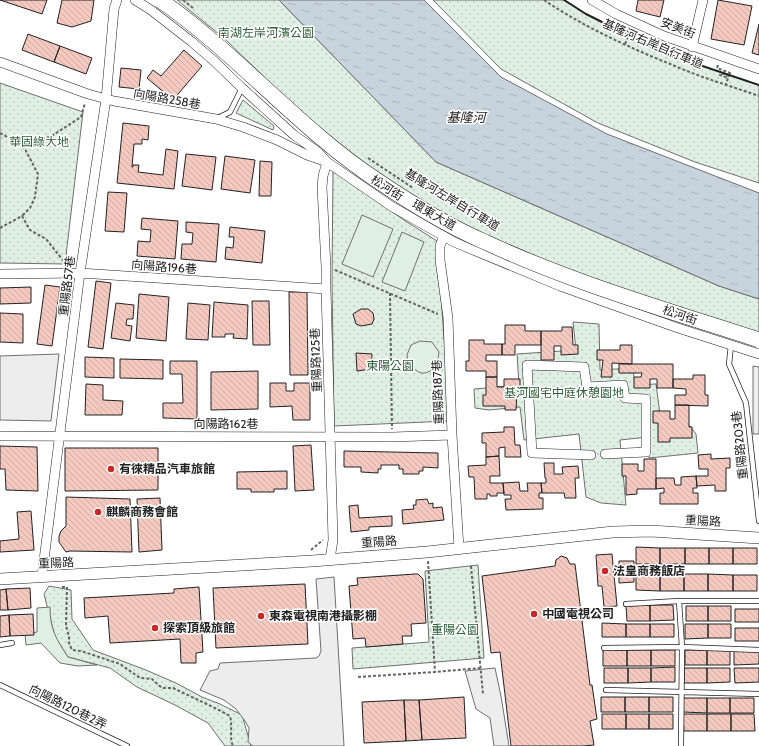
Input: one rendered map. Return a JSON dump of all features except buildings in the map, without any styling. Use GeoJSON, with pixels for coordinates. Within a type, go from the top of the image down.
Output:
{"type":"FeatureCollection","features":[{"type":"Feature","properties":{"kind":"highway","name":"環東大道"},"geometry":{"type":"LineString","coordinates":[[160,0],[181,14],[218,45],[331,146],[378,181],[453,227],[550,270],[759,340]]}},
{"type":"Feature","properties":{"kind":"street","name":"重陽路57巷"},"geometry":{"type":"LineString","coordinates":[[42,576],[80,273],[106,99],[114,9],[117,0]]}},
{"type":"Feature","properties":{"kind":"street","name":"松河街"},"geometry":{"type":"LineString","coordinates":[[135,0],[192,42],[294,135],[318,152],[328,162],[391,206],[454,242],[560,286],[759,354]]}},
{"type":"Feature","properties":{"kind":"street","name":"安美街"},"geometry":{"type":"LineString","coordinates":[[592,0],[616,14],[657,33],[692,47],[759,69]]}},
{"type":"Feature","properties":{"kind":"street"},"geometry":{"type":"LineString","coordinates":[[692,47],[703,0]]}},
{"type":"Feature","properties":{"kind":"street","name":"向陽路258巷"},"geometry":{"type":"LineString","coordinates":[[0,62],[88,94],[120,103],[216,119],[243,127],[277,140],[307,155],[328,162]]}},
{"type":"Feature","properties":{"kind":"street","name":"重陽路125巷"},"geometry":{"type":"LineString","coordinates":[[328,162],[323,176],[322,187],[326,267],[333,540],[330,559]]}},
{"type":"Feature","properties":{"kind":"street","name":"重陽路187巷"},"geometry":{"type":"LineString","coordinates":[[444,236],[440,246],[440,260],[448,318],[452,435],[460,548]]}},
{"type":"Feature","properties":{"kind":"street","name":"向陽路196巷"},"geometry":{"type":"LineString","coordinates":[[0,274],[80,273],[326,288]]}},
{"type":"Feature","properties":{"kind":"street"},"geometry":{"type":"LineString","coordinates":[[591,455],[532,453],[527,365],[584,367],[587,387],[622,386],[625,398],[646,399],[646,452],[605,454]]}},
{"type":"Feature","properties":{"kind":"street","name":"向陽路162巷"},"geometry":{"type":"LineString","coordinates":[[0,436],[452,435]]}},
{"type":"Feature","properties":{"kind":"street","name":"重陽路"},"geometry":{"type":"LineString","coordinates":[[0,578],[427,552],[613,532],[651,531],[759,538]]}},
{"type":"Feature","properties":{"kind":"lane"},"geometry":{"type":"LineString","coordinates":[[216,119],[230,112],[242,88]]}},
{"type":"Feature","properties":{"kind":"lane","name":"重陽路203巷"},"geometry":{"type":"LineString","coordinates":[[731,345],[729,364],[746,403],[759,521]]}},
{"type":"Feature","properties":{"kind":"lane"},"geometry":{"type":"LineString","coordinates":[[591,455],[605,454]]}},
{"type":"Feature","properties":{"kind":"lane"},"geometry":{"type":"LineString","coordinates":[[679,601],[682,647],[681,746]]}},
{"type":"Feature","properties":{"kind":"lane"},"geometry":{"type":"LineString","coordinates":[[626,604],[679,601],[759,601]]}},
{"type":"Feature","properties":{"kind":"lane"},"geometry":{"type":"LineString","coordinates":[[0,645],[12,643]]}},
{"type":"Feature","properties":{"kind":"lane"},"geometry":{"type":"LineString","coordinates":[[604,648],[682,647],[759,650]]}},
{"type":"Feature","properties":{"kind":"lane","name":"向陽路120巷2弄"},"geometry":{"type":"LineString","coordinates":[[0,685],[127,746]]}},
{"type":"Feature","properties":{"kind":"lane"},"geometry":{"type":"LineString","coordinates":[[606,690],[759,694]]}},
{"type":"Feature","properties":{"kind":"path"},"geometry":{"type":"LineString","coordinates":[[183,0],[196,10]]}},
{"type":"Feature","properties":{"kind":"path","name":"基隆河右岸自行車道"},"geometry":{"type":"LineString","coordinates":[[544,0],[588,26],[676,67],[759,96]]}},
{"type":"Feature","properties":{"kind":"path"},"geometry":{"type":"LineString","coordinates":[[625,44],[628,37],[619,32],[620,29],[630,33]]}},
{"type":"Feature","properties":{"kind":"path"},"geometry":{"type":"LineString","coordinates":[[718,67],[730,73],[729,76],[721,73],[720,75],[728,78],[726,84]]}},
{"type":"Feature","properties":{"kind":"path"},"geometry":{"type":"LineString","coordinates":[[18,143],[50,137],[81,118],[88,94]]}},
{"type":"Feature","properties":{"kind":"path"},"geometry":{"type":"LineString","coordinates":[[0,133],[18,143],[25,149],[38,174],[35,196],[30,208],[22,216],[0,228]]}},
{"type":"Feature","properties":{"kind":"path","name":"基隆河左岸自行車道"},"geometry":{"type":"LineString","coordinates":[[368,157],[419,192]]}},
{"type":"Feature","properties":{"kind":"path"},"geometry":{"type":"LineString","coordinates":[[22,216],[30,230],[46,239],[65,264],[80,273]]}},
{"type":"Feature","properties":{"kind":"path"},"geometry":{"type":"LineString","coordinates":[[326,267],[448,318]]}},
{"type":"Feature","properties":{"kind":"path"},"geometry":{"type":"LineString","coordinates":[[390,293],[392,436]]}},
{"type":"Feature","properties":{"kind":"path"},"geometry":{"type":"LineString","coordinates":[[311,550],[323,540]]}},
{"type":"Feature","properties":{"kind":"path"},"geometry":{"type":"LineString","coordinates":[[427,552],[435,672]]}},
{"type":"Feature","properties":{"kind":"path"},"geometry":{"type":"LineString","coordinates":[[471,566],[483,694]]}},
{"type":"Feature","properties":{"kind":"path"},"geometry":{"type":"LineString","coordinates":[[61,587],[66,587],[66,626],[69,636],[69,643],[72,650],[120,664],[140,678],[152,679],[162,688],[173,688],[230,716],[232,724],[230,741],[232,746]]}},
{"type":"Feature","properties":{"kind":"path"},"geometry":{"type":"LineString","coordinates":[[358,677],[480,668]]}},
{"type":"Feature","properties":{"kind":"green space","name":"南湖左岸河濱公園"},"geometry":{"type":"Polygon","coordinates":[[[177,0],[279,0],[436,162],[719,286],[759,299],[759,338],[572,276],[452,222],[369,168],[303,115],[225,39],[177,0]]]}},
{"type":"Feature","properties":{"kind":"green space"},"geometry":{"type":"Polygon","coordinates":[[[433,0],[564,0],[586,14],[664,53],[759,85],[759,183],[695,162],[598,123],[501,69],[433,0]]]}},
{"type":"Feature","properties":{"kind":"green space","name":"華固綠大地"},"geometry":{"type":"Polygon","coordinates":[[[0,83],[83,112],[65,264],[0,263],[0,83]]]}},
{"type":"Feature","properties":{"kind":"green space"},"geometry":{"type":"Polygon","coordinates":[[[243,100],[274,126],[273,130],[236,113],[243,100]]]}},
{"type":"Feature","properties":{"kind":"green space","name":"東陽公園"},"geometry":{"type":"Polygon","coordinates":[[[333,171],[437,241],[450,421],[334,426],[332,281],[333,171]]]}},
{"type":"Feature","properties":{"kind":"green space"},"geometry":{"type":"Polygon","coordinates":[[[362,215],[393,229],[373,277],[342,264],[362,215]]]}},
{"type":"Feature","properties":{"kind":"green space"},"geometry":{"type":"Polygon","coordinates":[[[402,232],[424,242],[405,291],[382,282],[402,232]]]}},
{"type":"Feature","properties":{"kind":"green space","name":"基河國宅中庭休憩園地"},"geometry":{"type":"Polygon","coordinates":[[[573,322],[599,324],[600,370],[633,368],[635,385],[656,384],[662,429],[690,426],[696,434],[698,453],[649,458],[648,437],[620,440],[626,505],[601,503],[586,497],[579,434],[524,440],[520,407],[489,410],[475,408],[474,389],[519,385],[517,354],[576,350],[573,322]]]}},
{"type":"Feature","properties":{"kind":"green space"},"geometry":{"type":"Polygon","coordinates":[[[420,341],[432,342],[439,352],[438,360],[434,367],[429,372],[425,373],[421,373],[409,366],[407,355],[411,345],[420,341]]]}},
{"type":"Feature","properties":{"kind":"green space","name":"重陽公園"},"geometry":{"type":"Polygon","coordinates":[[[478,565],[484,658],[353,669],[352,648],[429,642],[425,571],[478,565]]]}},
{"type":"Feature","properties":{"kind":"green space"},"geometry":{"type":"Polygon","coordinates":[[[49,586],[71,590],[72,619],[93,650],[176,683],[202,697],[242,715],[251,746],[225,746],[208,723],[137,687],[110,668],[68,657],[55,637],[44,594],[49,586]]]}},
{"type":"Feature","properties":{"kind":"green space"},"geometry":{"type":"Polygon","coordinates":[[[50,607],[51,622],[54,634],[68,657],[97,665],[78,666],[60,663],[41,643],[26,645],[25,634],[37,632],[37,608],[50,607]]]}},
{"type":"Feature","properties":{"kind":"shaded area"},"geometry":{"type":"Polygon","coordinates":[[[59,354],[51,421],[0,420],[0,356],[59,354]]]}},
{"type":"Feature","properties":{"kind":"shaded area"},"geometry":{"type":"Polygon","coordinates":[[[753,366],[759,367],[759,434],[753,434],[753,366]]]}},
{"type":"Feature","properties":{"kind":"shaded area"},"geometry":{"type":"Polygon","coordinates":[[[334,577],[344,746],[253,746],[248,742],[249,728],[236,709],[224,700],[200,690],[210,671],[218,669],[220,663],[316,658],[319,656],[321,651],[316,579],[334,577]]]}},
{"type":"Feature","properties":{"kind":"shaded area"},"geometry":{"type":"Polygon","coordinates":[[[495,668],[509,746],[494,746],[490,718],[476,709],[465,671],[495,668]]]}},
{"type":"Feature","properties":{"kind":"water","name":"基隆河"},"geometry":{"type":"Polygon","coordinates":[[[279,0],[424,0],[501,77],[607,134],[759,193],[759,299],[719,286],[436,162],[279,0]]]}},
{"type":"Feature","properties":{"kind":"wall"},"geometry":{"type":"LineString","coordinates":[[564,0],[586,14],[664,53],[759,85]]}},
{"type":"Feature","properties":{"kind":"place","name":"有徠精品汽車旅館"},"geometry":{"type":"Point","coordinates":[111,469]}},
{"type":"Feature","properties":{"kind":"place","name":"麒麟商務會館"},"geometry":{"type":"Point","coordinates":[98,512]}},
{"type":"Feature","properties":{"kind":"place","name":"法皇商務飯店"},"geometry":{"type":"Point","coordinates":[605,571]}},
{"type":"Feature","properties":{"kind":"place","name":"中國電視公司"},"geometry":{"type":"Point","coordinates":[534,614]}},
{"type":"Feature","properties":{"kind":"place","name":"東森電視南港攝影棚"},"geometry":{"type":"Point","coordinates":[261,616]}},
{"type":"Feature","properties":{"kind":"place","name":"探索頂級旅館"},"geometry":{"type":"Point","coordinates":[155,628]}}]}
